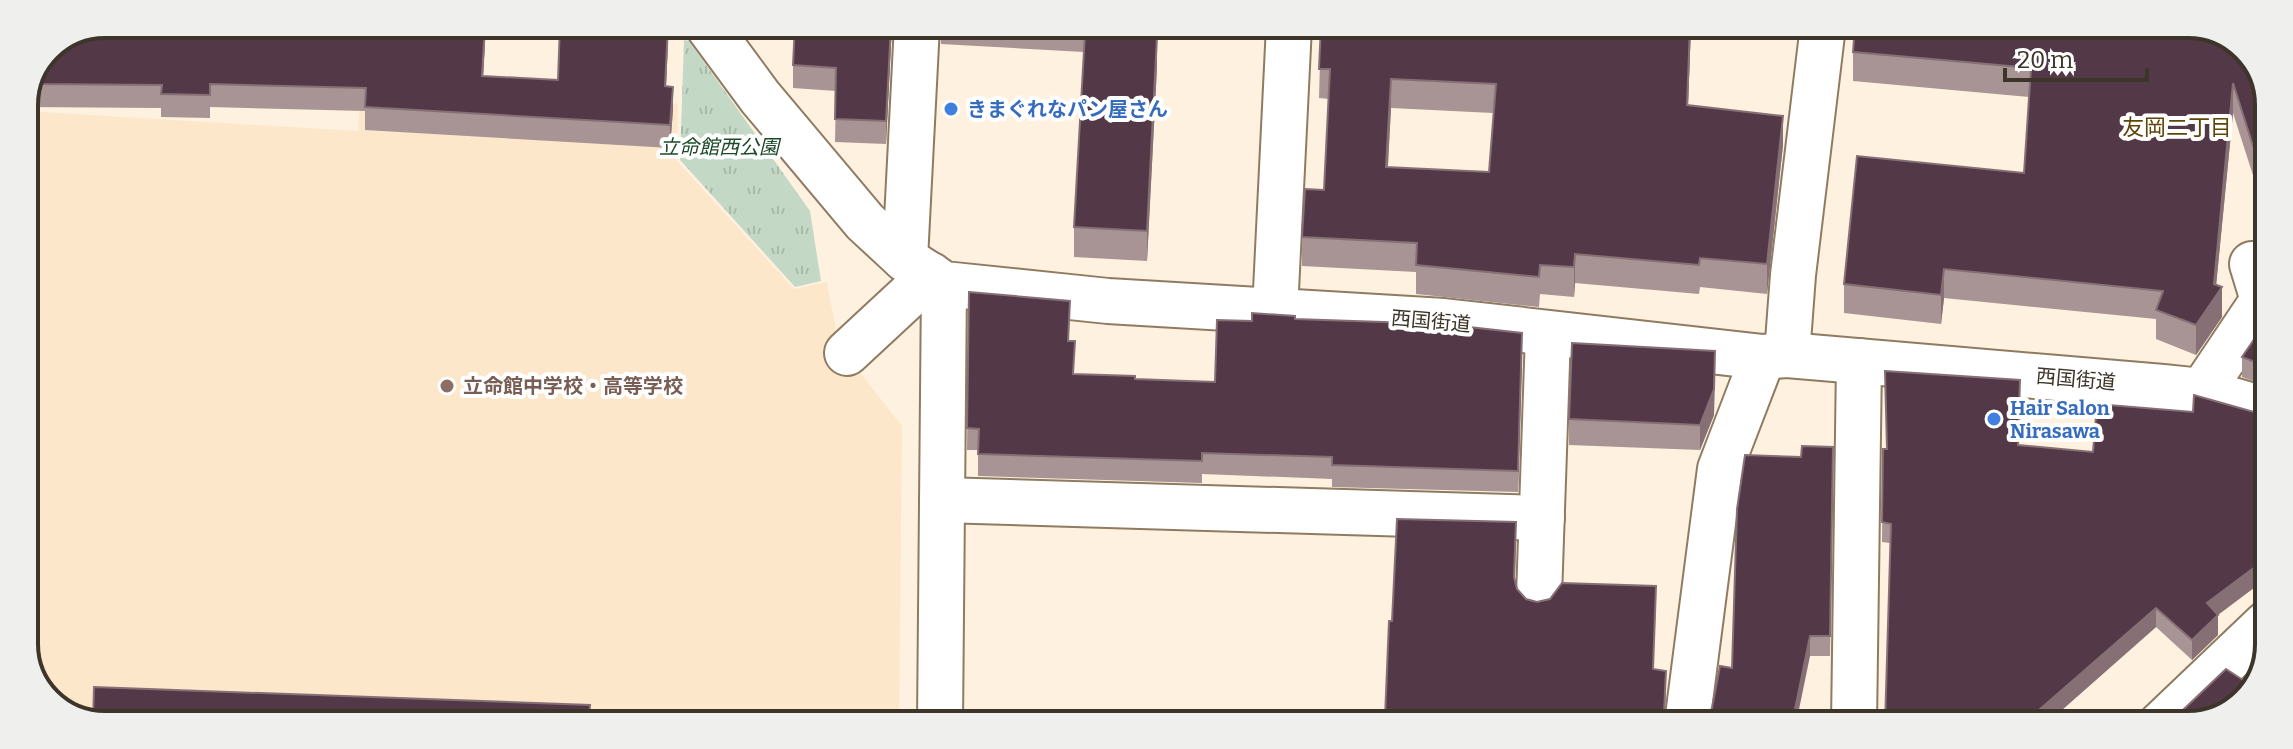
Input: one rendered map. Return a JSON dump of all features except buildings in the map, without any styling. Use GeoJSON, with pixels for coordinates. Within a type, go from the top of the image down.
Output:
{"type":"FeatureCollection","features":[{"type":"Feature","properties":{"kind":"street"},"geometry":{"type":"LineString","coordinates":[[717,38],[760,97],[865,222],[927,273]]}},
{"type":"Feature","properties":{"kind":"street"},"geometry":{"type":"LineString","coordinates":[[918,38],[927,273],[942,500],[940,711]]}},
{"type":"Feature","properties":{"kind":"street"},"geometry":{"type":"LineString","coordinates":[[1275,311],[1288,38]]}},
{"type":"Feature","properties":{"kind":"street"},"geometry":{"type":"LineString","coordinates":[[1689,711],[1720,469],[1775,356],[1793,275],[1822,38]]}},
{"type":"Feature","properties":{"kind":"street"},"geometry":{"type":"LineString","coordinates":[[2252,264],[2255,274]]}},
{"type":"Feature","properties":{"kind":"street"},"geometry":{"type":"LineString","coordinates":[[847,353],[927,273]]}},
{"type":"Feature","properties":{"kind":"street","name":"西国街道"},"geometry":{"type":"LineString","coordinates":[[927,273],[1108,301],[1444,321],[1775,356],[2202,391],[2255,406]]}},
{"type":"Feature","properties":{"kind":"street"},"geometry":{"type":"LineString","coordinates":[[2202,391],[2255,312]]}},
{"type":"Feature","properties":{"kind":"street"},"geometry":{"type":"LineString","coordinates":[[1539,597],[1548,334]]}},
{"type":"Feature","properties":{"kind":"street"},"geometry":{"type":"LineString","coordinates":[[1854,711],[1859,361]]}},
{"type":"Feature","properties":{"kind":"street"},"geometry":{"type":"LineString","coordinates":[[942,500],[1542,518]]}},
{"type":"Feature","properties":{"kind":"street"},"geometry":{"type":"LineString","coordinates":[[2175,711],[2255,634]]}},
{"type":"Feature","properties":{"kind":"shaded area","name":"立命館中学校・高等学校"},"geometry":{"type":"Polygon","coordinates":[[[362,83],[678,104],[677,161],[794,289],[827,282],[839,346],[902,426],[899,711],[105,711],[76,704],[52,685],[43,669],[38,648],[38,112],[358,131],[362,83]]]}},
{"type":"Feature","properties":{"kind":"green space","name":"立命館西公園"},"geometry":{"type":"Polygon","coordinates":[[[684,40],[689,41],[810,211],[821,281],[795,287],[680,160],[684,40]]]}},
{"type":"Feature","properties":{"kind":"place","name":"きまぐれなパン屋さん"},"geometry":{"type":"Point","coordinates":[951,109]}},
{"type":"Feature","properties":{"kind":"place","name":"立命館中学校・高等学校"},"geometry":{"type":"Point","coordinates":[447,386]}},
{"type":"Feature","properties":{"kind":"place","name":"Hair Salon Nirasawa"},"geometry":{"type":"Point","coordinates":[1994,419]}},
{"type":"Feature","properties":{"kind":"district","name":"友岡二丁目"},"geometry":{"type":"Point","coordinates":[2177,127]}}]}
